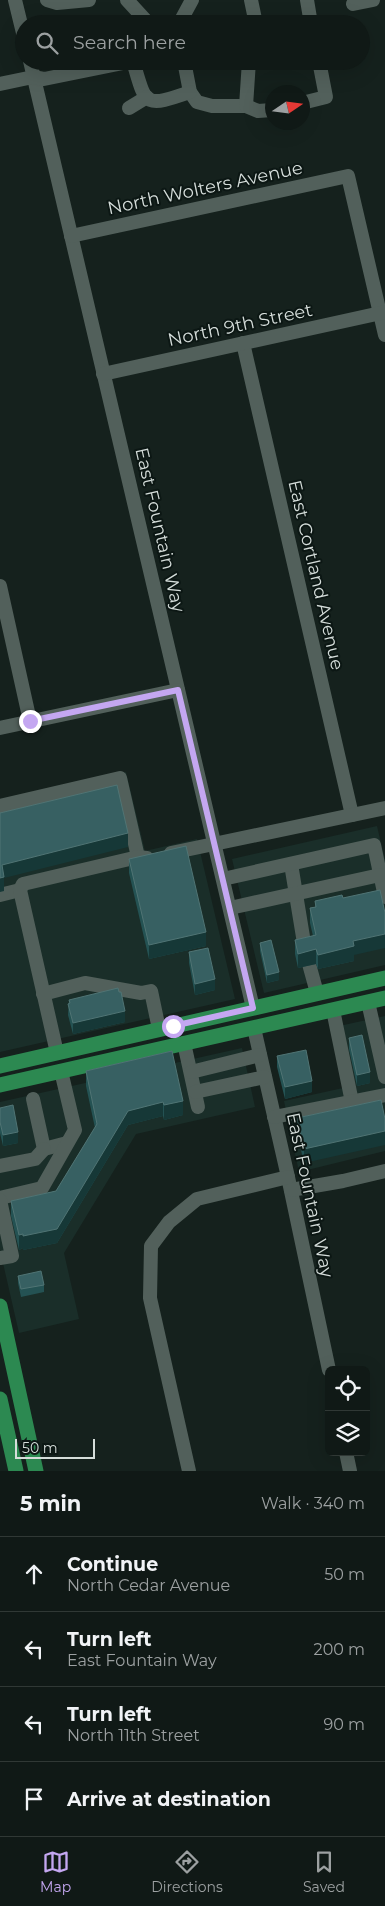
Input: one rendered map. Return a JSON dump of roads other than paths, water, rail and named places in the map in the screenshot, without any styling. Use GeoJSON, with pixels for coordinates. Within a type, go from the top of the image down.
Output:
{"type":"FeatureCollection","features":[{"type":"Feature","properties":{"kind":"main road"},"geometry":{"type":"LineString","coordinates":[[0,1066],[385,978]]}},
{"type":"Feature","properties":{"kind":"main road"},"geometry":{"type":"LineString","coordinates":[[254,1028],[255,1021],[262,1014],[309,1003],[316,994]]}},
{"type":"Feature","properties":{"kind":"main road"},"geometry":{"type":"LineString","coordinates":[[0,1085],[385,998]]}},
{"type":"Feature","properties":{"kind":"main road"},"geometry":{"type":"LineString","coordinates":[[184,1043],[194,1032],[244,1021],[251,1015],[253,1008]]}},
{"type":"Feature","properties":{"kind":"main road"},"geometry":{"type":"LineString","coordinates":[[61,1071],[68,1061],[150,1039],[159,1029]]}},
{"type":"Feature","properties":{"kind":"main road"},"geometry":{"type":"LineString","coordinates":[[0,1306],[36,1471]]}},
{"type":"Feature","properties":{"kind":"main road"},"geometry":{"type":"LineString","coordinates":[[0,1353],[15,1409],[26,1424]]}},
{"type":"Feature","properties":{"kind":"main road"},"geometry":{"type":"LineString","coordinates":[[0,1399],[16,1471]]}},
{"type":"Feature","properties":{"kind":"street"},"geometry":{"type":"LineString","coordinates":[[15,0],[19,15]]}},
{"type":"Feature","properties":{"kind":"street"},"geometry":{"type":"LineString","coordinates":[[47,0],[66,3],[89,0]]}},
{"type":"Feature","properties":{"kind":"street"},"geometry":{"type":"LineString","coordinates":[[127,0],[141,15]]}},
{"type":"Feature","properties":{"kind":"street"},"geometry":{"type":"LineString","coordinates":[[184,15],[192,0]]}},
{"type":"Feature","properties":{"kind":"street"},"geometry":{"type":"LineString","coordinates":[[251,0],[254,15]]}},
{"type":"Feature","properties":{"kind":"street"},"geometry":{"type":"LineString","coordinates":[[307,0],[310,15]]}},
{"type":"Feature","properties":{"kind":"street"},"geometry":{"type":"LineString","coordinates":[[353,4],[373,0]]}},
{"type":"Feature","properties":{"kind":"street","name":"East Fountain Way"},"geometry":{"type":"LineString","coordinates":[[32,70],[253,1008]]}},
{"type":"Feature","properties":{"kind":"street"},"geometry":{"type":"LineString","coordinates":[[0,84],[33,77],[44,78],[86,70]]}},
{"type":"Feature","properties":{"kind":"street"},"geometry":{"type":"LineString","coordinates":[[135,70],[142,94],[152,101],[162,102],[190,92]]}},
{"type":"Feature","properties":{"kind":"street"},"geometry":{"type":"LineString","coordinates":[[186,70],[190,92],[197,102],[212,106],[246,106],[258,111],[265,110]]}},
{"type":"Feature","properties":{"kind":"street"},"geometry":{"type":"LineString","coordinates":[[246,106],[248,70]]}},
{"type":"Feature","properties":{"kind":"street"},"geometry":{"type":"LineString","coordinates":[[310,101],[326,97],[321,70]]}},
{"type":"Feature","properties":{"kind":"street"},"geometry":{"type":"LineString","coordinates":[[128,108],[147,97]]}},
{"type":"Feature","properties":{"kind":"street","name":"North Wolters Avenue"},"geometry":{"type":"LineString","coordinates":[[71,236],[348,176],[382,313]]}},
{"type":"Feature","properties":{"kind":"street"},"geometry":{"type":"LineString","coordinates":[[382,313],[385,335]]}},
{"type":"Feature","properties":{"kind":"street","name":"North 9th Street"},"geometry":{"type":"LineString","coordinates":[[103,374],[382,313]]}},
{"type":"Feature","properties":{"kind":"street","name":"East Cortland Avenue"},"geometry":{"type":"LineString","coordinates":[[243,344],[352,815]]}},
{"type":"Feature","properties":{"kind":"street"},"geometry":{"type":"LineString","coordinates":[[0,586],[30,721]]}},
{"type":"Feature","properties":{"kind":"street"},"geometry":{"type":"LineString","coordinates":[[0,728],[178,690]]}},
{"type":"Feature","properties":{"kind":"street"},"geometry":{"type":"LineString","coordinates":[[0,806],[120,778],[138,857]]}},
{"type":"Feature","properties":{"kind":"street"},"geometry":{"type":"LineString","coordinates":[[57,1053],[20,890],[23,884],[138,857],[148,858],[215,845],[385,808]]}},
{"type":"Feature","properties":{"kind":"street"},"geometry":{"type":"LineString","coordinates":[[223,879],[374,845],[385,897]]}},
{"type":"Feature","properties":{"kind":"street"},"geometry":{"type":"LineString","coordinates":[[291,864],[306,949]]}},
{"type":"Feature","properties":{"kind":"street"},"geometry":{"type":"LineString","coordinates":[[230,908],[380,875]]}},
{"type":"Feature","properties":{"kind":"street"},"geometry":{"type":"LineString","coordinates":[[0,895],[20,890]]}},
{"type":"Feature","properties":{"kind":"street"},"geometry":{"type":"LineString","coordinates":[[309,964],[316,994]]}},
{"type":"Feature","properties":{"kind":"street"},"geometry":{"type":"LineString","coordinates":[[43,994],[85,983],[141,993],[150,991],[159,1029]]}},
{"type":"Feature","properties":{"kind":"street"},"geometry":{"type":"LineString","coordinates":[[368,1002],[385,1077]]}},
{"type":"Feature","properties":{"kind":"street"},"geometry":{"type":"LineString","coordinates":[[333,1010],[352,1102]]}},
{"type":"Feature","properties":{"kind":"street","name":"East Fountain Way"},"geometry":{"type":"LineString","coordinates":[[254,1028],[328,1366]]}},
{"type":"Feature","properties":{"kind":"street"},"geometry":{"type":"LineString","coordinates":[[184,1043],[198,1107]]}},
{"type":"Feature","properties":{"kind":"street"},"geometry":{"type":"LineString","coordinates":[[191,1072],[260,1055]]}},
{"type":"Feature","properties":{"kind":"street"},"geometry":{"type":"LineString","coordinates":[[0,1258],[12,1256],[0,1199],[42,1188],[75,1130],[61,1071]]}},
{"type":"Feature","properties":{"kind":"street"},"geometry":{"type":"LineString","coordinates":[[195,1092],[265,1077]]}},
{"type":"Feature","properties":{"kind":"street"},"geometry":{"type":"LineString","coordinates":[[274,1117],[385,1095]]}},
{"type":"Feature","properties":{"kind":"street"},"geometry":{"type":"LineString","coordinates":[[33,1098],[44,1149]]}},
{"type":"Feature","properties":{"kind":"street"},"geometry":{"type":"LineString","coordinates":[[0,1166],[35,1158],[44,1149],[67,1143]]}},
{"type":"Feature","properties":{"kind":"street"},"geometry":{"type":"LineString","coordinates":[[189,1471],[150,1298],[152,1246],[168,1222],[197,1199],[289,1184],[343,1181],[385,1171]]}},
{"type":"Feature","properties":{"kind":"street"},"geometry":{"type":"LineString","coordinates":[[347,1456],[350,1471]]}}]}
